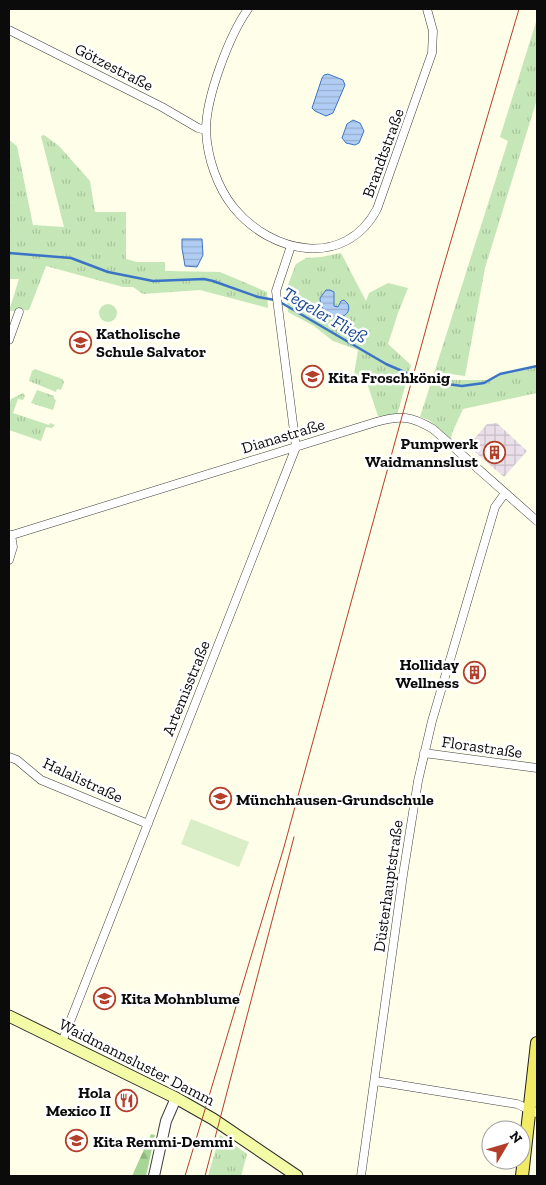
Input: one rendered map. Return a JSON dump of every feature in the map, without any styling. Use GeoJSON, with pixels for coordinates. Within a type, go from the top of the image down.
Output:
{"type":"FeatureCollection","features":[{"type":"Feature","properties":{"kind":"main road","name":"Waidmannsluster Damm"},"geometry":{"type":"LineString","coordinates":[[9,1016],[176,1098],[212,1119],[298,1176]]}},
{"type":"Feature","properties":{"kind":"main road"},"geometry":{"type":"LineString","coordinates":[[522,1176],[533,1111],[537,1043]]}},
{"type":"Feature","properties":{"kind":"street","name":"Brandtstraße"},"geometry":{"type":"LineString","coordinates":[[248,9],[236,27],[216,80],[208,111],[206,130],[210,153],[222,189],[234,207],[246,220],[260,232],[291,246],[311,249],[341,244],[359,233],[372,219],[382,199],[432,53],[433,30],[427,9]]}},
{"type":"Feature","properties":{"kind":"street","name":"Götzestraße"},"geometry":{"type":"LineString","coordinates":[[9,30],[162,107],[198,128],[206,130]]}},
{"type":"Feature","properties":{"kind":"street","name":"Artemisstraße"},"geometry":{"type":"LineString","coordinates":[[62,1042],[296,447],[276,291],[291,246]]}},
{"type":"Feature","properties":{"kind":"street"},"geometry":{"type":"LineString","coordinates":[[9,340],[19,312]]}},
{"type":"Feature","properties":{"kind":"street","name":"Dianastraße"},"geometry":{"type":"LineString","coordinates":[[10,536],[376,422],[403,417],[418,420],[433,429],[537,521]]}},
{"type":"Feature","properties":{"kind":"street","name":"Düsterhauptstraße"},"geometry":{"type":"LineString","coordinates":[[361,1176],[404,867],[424,753],[496,506],[506,493]]}},
{"type":"Feature","properties":{"kind":"street"},"geometry":{"type":"LineString","coordinates":[[9,560],[13,547],[10,536]]}},
{"type":"Feature","properties":{"kind":"street","name":"Florastraße"},"geometry":{"type":"LineString","coordinates":[[424,753],[537,768]]}},
{"type":"Feature","properties":{"kind":"street","name":"Halalistraße"},"geometry":{"type":"LineString","coordinates":[[9,757],[17,760],[41,780],[148,824]]}},
{"type":"Feature","properties":{"kind":"street"},"geometry":{"type":"LineString","coordinates":[[375,1081],[517,1104],[533,1111]]}},
{"type":"Feature","properties":{"kind":"street"},"geometry":{"type":"LineString","coordinates":[[154,1176],[166,1121],[176,1098]]}},
{"type":"Feature","properties":{"kind":"shaded area"},"geometry":{"type":"Polygon","coordinates":[[[497,423],[527,451],[504,477],[468,446],[487,424],[497,423]]]}},
{"type":"Feature","properties":{"kind":"green space"},"geometry":{"type":"Polygon","coordinates":[[[537,19],[537,99],[485,268],[465,376],[436,372],[452,380],[489,380],[500,374],[537,366],[537,393],[463,409],[451,439],[429,420],[420,417],[508,141],[500,137],[537,19]]]}},
{"type":"Feature","properties":{"kind":"green space"},"geometry":{"type":"Polygon","coordinates":[[[44,135],[59,146],[90,181],[95,212],[126,212],[126,259],[137,262],[165,262],[165,271],[220,272],[267,292],[268,308],[200,290],[143,294],[133,287],[123,287],[46,266],[29,310],[9,311],[19,279],[9,279],[9,140],[17,146],[33,225],[64,227],[41,136],[44,135]]]}},
{"type":"Feature","properties":{"kind":"green space"},"geometry":{"type":"Polygon","coordinates":[[[341,253],[366,301],[369,293],[388,283],[408,288],[388,344],[411,365],[397,415],[378,416],[367,383],[368,379],[354,375],[358,350],[333,341],[314,326],[288,312],[286,290],[296,264],[306,258],[341,253]]]}},
{"type":"Feature","properties":{"kind":"green space"},"geometry":{"type":"Polygon","coordinates":[[[108,304],[114,307],[117,313],[114,319],[108,322],[102,319],[99,313],[102,307],[108,304]]]}},
{"type":"Feature","properties":{"kind":"green space"},"geometry":{"type":"Polygon","coordinates":[[[35,369],[62,379],[64,382],[61,390],[57,389],[56,392],[29,381],[32,371],[35,369]]]}},
{"type":"Feature","properties":{"kind":"green space"},"geometry":{"type":"Polygon","coordinates":[[[37,390],[54,396],[56,400],[53,410],[31,403],[37,390]]]}},
{"type":"Feature","properties":{"kind":"green space"},"geometry":{"type":"Polygon","coordinates":[[[23,393],[25,396],[23,400],[18,399],[13,413],[49,425],[50,423],[55,425],[52,428],[46,427],[41,441],[9,430],[9,405],[11,399],[23,393]]]}},
{"type":"Feature","properties":{"kind":"green space"},"geometry":{"type":"Polygon","coordinates":[[[191,819],[249,842],[239,867],[181,844],[191,819]]]}},
{"type":"Feature","properties":{"kind":"green space"},"geometry":{"type":"Polygon","coordinates":[[[151,1134],[155,1135],[146,1176],[132,1176],[151,1134]]]}},
{"type":"Feature","properties":{"kind":"green space"},"geometry":{"type":"Polygon","coordinates":[[[220,1135],[247,1154],[241,1176],[208,1176],[220,1135]]]}},
{"type":"Feature","properties":{"kind":"water"},"geometry":{"type":"Polygon","coordinates":[[[328,74],[343,80],[345,85],[333,113],[326,116],[312,108],[322,78],[328,74]]]}},
{"type":"Feature","properties":{"kind":"water"},"geometry":{"type":"Polygon","coordinates":[[[353,120],[360,123],[364,131],[359,143],[355,145],[346,143],[342,138],[347,124],[353,120]]]}},
{"type":"Feature","properties":{"kind":"water"},"geometry":{"type":"Polygon","coordinates":[[[182,239],[202,239],[203,255],[197,267],[185,266],[182,239]]]}},
{"type":"Feature","properties":{"kind":"water"},"geometry":{"type":"Polygon","coordinates":[[[326,290],[334,292],[334,306],[338,307],[341,301],[344,300],[348,304],[348,312],[343,317],[337,318],[327,313],[323,308],[320,298],[326,290]]]}},
{"type":"Feature","properties":{"kind":"waterway","name":"Tegeler Fließ"},"geometry":{"type":"LineString","coordinates":[[9,253],[71,258],[108,272],[153,281],[204,279],[258,297],[275,300]]}},
{"type":"Feature","properties":{"kind":"waterway","name":"Tegeler Fließ"},"geometry":{"type":"LineString","coordinates":[[280,302],[386,364],[409,374],[447,384],[462,386],[484,383],[500,374],[537,366]]}},
{"type":"Feature","properties":{"kind":"tram line"},"geometry":{"type":"LineString","coordinates":[[185,1176],[284,847],[438,285],[519,9]]}},
{"type":"Feature","properties":{"kind":"tram line"},"geometry":{"type":"LineString","coordinates":[[205,1176],[294,837]]}},
{"type":"Feature","properties":{"kind":"place","name":"Katholische Schule Salvator"},"geometry":{"type":"Point","coordinates":[80,342]}},
{"type":"Feature","properties":{"kind":"place","name":"Kita Froschkönig"},"geometry":{"type":"Point","coordinates":[312,377]}},
{"type":"Feature","properties":{"kind":"place","name":"Pumpwerk Waidmannslust"},"geometry":{"type":"Point","coordinates":[494,452]}},
{"type":"Feature","properties":{"kind":"place","name":"Holliday Wellness"},"geometry":{"type":"Point","coordinates":[475,673]}},
{"type":"Feature","properties":{"kind":"place","name":"Münchhausen-Grundschule"},"geometry":{"type":"Point","coordinates":[220,799]}},
{"type":"Feature","properties":{"kind":"place","name":"Kita Mohnblume"},"geometry":{"type":"Point","coordinates":[105,998]}},
{"type":"Feature","properties":{"kind":"place","name":"Hola Mexico II"},"geometry":{"type":"Point","coordinates":[127,1101]}},
{"type":"Feature","properties":{"kind":"place","name":"Kita Remmi-Demmi"},"geometry":{"type":"Point","coordinates":[77,1141]}}]}
